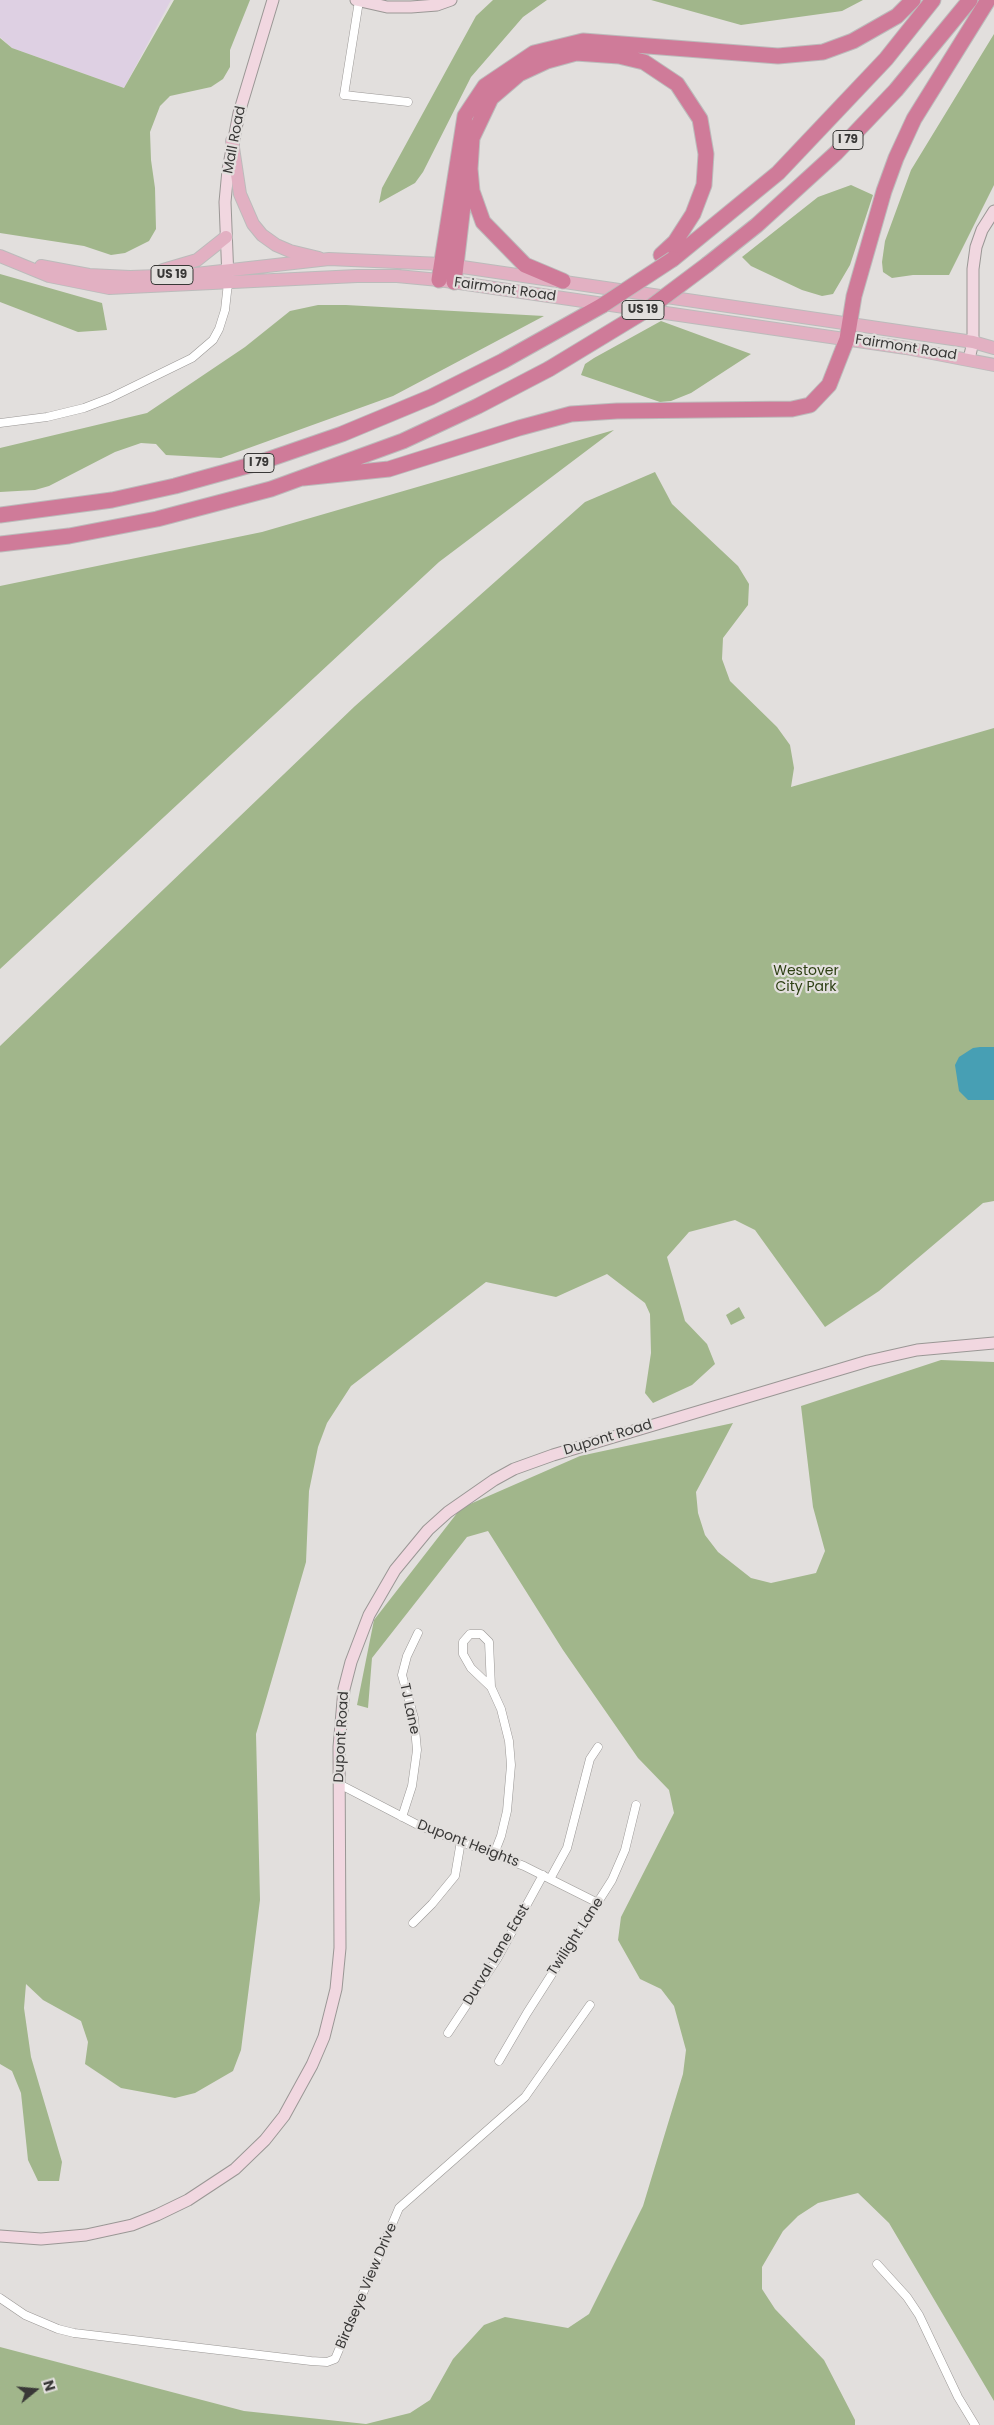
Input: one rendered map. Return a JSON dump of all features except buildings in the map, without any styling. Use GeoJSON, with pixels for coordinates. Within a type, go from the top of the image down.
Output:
{"type":"FeatureCollection","features":[{"type":"Feature","properties":{"kind":"highway"},"geometry":{"type":"LineString","coordinates":[[447,281],[465,116],[485,86],[534,53],[584,42],[778,56],[823,52],[853,41],[868,33],[897,16],[913,0]]}},
{"type":"Feature","properties":{"kind":"highway","name":"I 79"},"geometry":{"type":"LineString","coordinates":[[0,515],[112,500],[175,486],[258,463],[342,434],[395,412],[431,397],[503,361],[603,305],[778,173],[886,59],[933,0]]}},
{"type":"Feature","properties":{"kind":"highway","name":"I 79"},"geometry":{"type":"LineString","coordinates":[[0,544],[69,536],[157,519],[227,502],[303,478],[403,441],[478,406],[549,368],[648,309],[757,225],[836,153],[896,90],[970,0]]}},
{"type":"Feature","properties":{"kind":"highway"},"geometry":{"type":"LineString","coordinates":[[303,478],[389,469],[519,428],[571,414],[617,411],[792,409],[810,405],[829,385],[848,332],[854,296],[884,191],[896,158],[914,119],[988,0]]}},
{"type":"Feature","properties":{"kind":"highway"},"geometry":{"type":"LineString","coordinates":[[448,265],[472,138],[491,98],[519,74],[547,61],[576,53],[620,56],[644,62],[677,84],[700,119],[706,154],[704,185],[693,214],[667,257]]}},
{"type":"Feature","properties":{"kind":"highway"},"geometry":{"type":"LineString","coordinates":[[472,138],[470,169],[472,191],[483,222],[525,265],[563,281]]}},
{"type":"Feature","properties":{"kind":"main road"},"geometry":{"type":"LineString","coordinates":[[232,141],[240,194],[253,224],[262,235],[290,252],[328,259]]}},
{"type":"Feature","properties":{"kind":"main road"},"geometry":{"type":"LineString","coordinates":[[130,277],[188,264],[205,254],[226,237]]}},
{"type":"Feature","properties":{"kind":"main road","name":"Fairmont Road"},"geometry":{"type":"LineString","coordinates":[[0,256],[49,276],[108,288],[228,284],[357,276],[398,276],[848,332],[973,342],[994,348]]}},
{"type":"Feature","properties":{"kind":"main road","name":"Fairmont Road"},"geometry":{"type":"LineString","coordinates":[[17,262],[89,275],[130,277],[187,275],[328,259],[448,265],[563,281],[848,332],[994,365]]}},
{"type":"Feature","properties":{"kind":"street","name":"Mall Road"},"geometry":{"type":"LineString","coordinates":[[228,284],[226,194],[232,141],[273,0]]}},
{"type":"Feature","properties":{"kind":"street"},"geometry":{"type":"LineString","coordinates":[[408,102],[344,95],[357,0],[387,7],[411,8],[437,5],[451,0]]}},
{"type":"Feature","properties":{"kind":"street"},"geometry":{"type":"LineString","coordinates":[[969,359],[973,342],[973,269],[976,247],[982,230],[994,211]]}},
{"type":"Feature","properties":{"kind":"street"},"geometry":{"type":"LineString","coordinates":[[0,423],[47,417],[84,408],[118,394],[192,358],[213,340],[219,329],[225,310],[228,284]]}},
{"type":"Feature","properties":{"kind":"street","name":"Dupont Road"},"geometry":{"type":"LineString","coordinates":[[0,2236],[41,2239],[86,2235],[132,2224],[157,2214],[188,2200],[235,2169],[265,2140],[284,2116],[305,2079],[324,2037],[336,1989],[340,1948],[339,1747],[344,1689],[351,1662],[368,1615],[395,1570],[411,1548],[448,1512],[514,1469],[553,1455],[868,1361],[917,1350],[994,1343]]}},
{"type":"Feature","properties":{"kind":"street","name":"TJ Lane"},"geometry":{"type":"LineString","coordinates":[[402,1818],[412,1786],[416,1750],[414,1718],[402,1675],[407,1656],[418,1632]]}},
{"type":"Feature","properties":{"kind":"street"},"geometry":{"type":"LineString","coordinates":[[491,1687],[471,1668],[463,1654],[463,1642],[470,1634],[481,1634],[489,1642],[491,1687],[506,1724],[511,1764],[507,1811],[494,1854]]}},
{"type":"Feature","properties":{"kind":"street"},"geometry":{"type":"LineString","coordinates":[[550,1879],[567,1848],[590,1758],[598,1747]]}},
{"type":"Feature","properties":{"kind":"street","name":"Dupont Heights"},"geometry":{"type":"LineString","coordinates":[[339,1784],[402,1818],[494,1854],[598,1903]]}},
{"type":"Feature","properties":{"kind":"street","name":"Twilight Lane"},"geometry":{"type":"LineString","coordinates":[[499,2061],[527,2013],[598,1903],[622,1859],[636,1805]]}},
{"type":"Feature","properties":{"kind":"street"},"geometry":{"type":"LineString","coordinates":[[413,1922],[432,1904],[455,1876],[461,1841]]}},
{"type":"Feature","properties":{"kind":"street","name":"Durval Lane East"},"geometry":{"type":"LineString","coordinates":[[448,2033],[497,1959],[542,1875]]}},
{"type":"Feature","properties":{"kind":"street","name":"Birdseye View Drive"},"geometry":{"type":"LineString","coordinates":[[0,2298],[25,2315],[58,2329],[74,2333],[311,2361],[327,2362],[335,2359],[399,2208],[525,2097],[590,2005]]}},
{"type":"Feature","properties":{"kind":"street"},"geometry":{"type":"LineString","coordinates":[[877,2264],[907,2297],[919,2315],[958,2397],[975,2425]]}},
{"type":"Feature","properties":{"kind":"shaded area"},"geometry":{"type":"Polygon","coordinates":[[[0,0],[171,0],[124,88],[12,48],[0,37],[0,0]]]}},
{"type":"Feature","properties":{"kind":"green space"},"geometry":{"type":"Polygon","coordinates":[[[174,0],[250,0],[230,50],[230,67],[223,79],[211,87],[170,96],[160,106],[150,132],[155,188],[156,229],[149,241],[125,253],[111,255],[84,246],[0,233],[0,38],[12,48],[124,88],[174,0]]]}},
{"type":"Feature","properties":{"kind":"green space"},"geometry":{"type":"Polygon","coordinates":[[[493,0],[547,0],[523,17],[471,77],[423,172],[415,183],[379,203],[382,188],[476,16],[493,0]]]}},
{"type":"Feature","properties":{"kind":"green space"},"geometry":{"type":"Polygon","coordinates":[[[651,0],[863,0],[842,11],[741,25],[651,0]]]}},
{"type":"Feature","properties":{"kind":"green space"},"geometry":{"type":"Polygon","coordinates":[[[994,34],[994,185],[949,275],[913,275],[892,278],[883,272],[882,262],[885,241],[911,170],[994,34]]]}},
{"type":"Feature","properties":{"kind":"green space"},"geometry":{"type":"Polygon","coordinates":[[[851,185],[873,195],[850,265],[833,294],[822,296],[802,290],[751,266],[742,257],[818,197],[851,185]]]}},
{"type":"Feature","properties":{"kind":"green space"},"geometry":{"type":"Polygon","coordinates":[[[0,274],[102,303],[107,330],[78,332],[0,302],[0,274]]]}},
{"type":"Feature","properties":{"kind":"green space"},"geometry":{"type":"Polygon","coordinates":[[[318,305],[544,316],[393,396],[221,458],[166,455],[156,444],[141,443],[115,452],[49,486],[35,490],[0,492],[0,448],[147,413],[245,347],[290,311],[318,305]]]}},
{"type":"Feature","properties":{"kind":"green space"},"geometry":{"type":"Polygon","coordinates":[[[661,321],[751,354],[691,393],[671,401],[660,402],[581,375],[585,364],[661,321]]]}},
{"type":"Feature","properties":{"kind":"green space"},"geometry":{"type":"Polygon","coordinates":[[[614,430],[439,562],[0,969],[0,586],[262,532],[614,430]]]}},
{"type":"Feature","properties":{"kind":"green space","name":"Westover City Park"},"geometry":{"type":"Polygon","coordinates":[[[655,472],[672,504],[738,566],[749,584],[748,605],[723,638],[722,659],[730,681],[777,727],[790,745],[794,768],[791,787],[994,728],[994,1201],[983,1203],[879,1291],[825,1327],[755,1230],[735,1220],[689,1232],[667,1257],[685,1321],[707,1344],[715,1364],[692,1385],[653,1403],[645,1393],[651,1353],[650,1314],[645,1303],[607,1274],[556,1297],[486,1282],[351,1386],[327,1423],[318,1447],[309,1491],[306,1562],[256,1734],[260,1900],[241,2050],[233,2071],[195,2093],[175,2098],[121,2088],[85,2064],[88,2042],[81,2021],[43,2000],[26,1984],[24,2008],[31,2057],[62,2162],[59,2181],[38,2181],[28,2160],[21,2093],[12,2071],[0,2064],[0,1046],[355,706],[585,502],[655,472]]]}},
{"type":"Feature","properties":{"kind":"green space"},"geometry":{"type":"Polygon","coordinates":[[[739,1307],[745,1318],[731,1325],[726,1315],[739,1307]]]}},
{"type":"Feature","properties":{"kind":"green space"},"geometry":{"type":"Polygon","coordinates":[[[941,1360],[994,1362],[994,2401],[889,2223],[858,2193],[818,2203],[798,2216],[783,2231],[762,2267],[762,2289],[775,2309],[824,2360],[855,2420],[855,2425],[0,2425],[0,2347],[244,2411],[366,2424],[410,2413],[430,2400],[453,2359],[484,2325],[505,2317],[568,2328],[589,2314],[643,2206],[683,2074],[686,2050],[674,2006],[661,1989],[640,1979],[618,1940],[621,1917],[674,1813],[669,1790],[638,1758],[563,1650],[488,1531],[467,1537],[372,1658],[368,1708],[357,1705],[374,1620],[461,1508],[580,1456],[733,1423],[696,1492],[698,1513],[705,1535],[718,1552],[751,1578],[771,1583],[816,1573],[825,1551],[813,1507],[801,1406],[941,1360]]]}},
{"type":"Feature","properties":{"kind":"water"},"geometry":{"type":"Polygon","coordinates":[[[994,1047],[994,1100],[968,1100],[959,1091],[955,1065],[959,1057],[973,1048],[994,1047]]]}}]}
